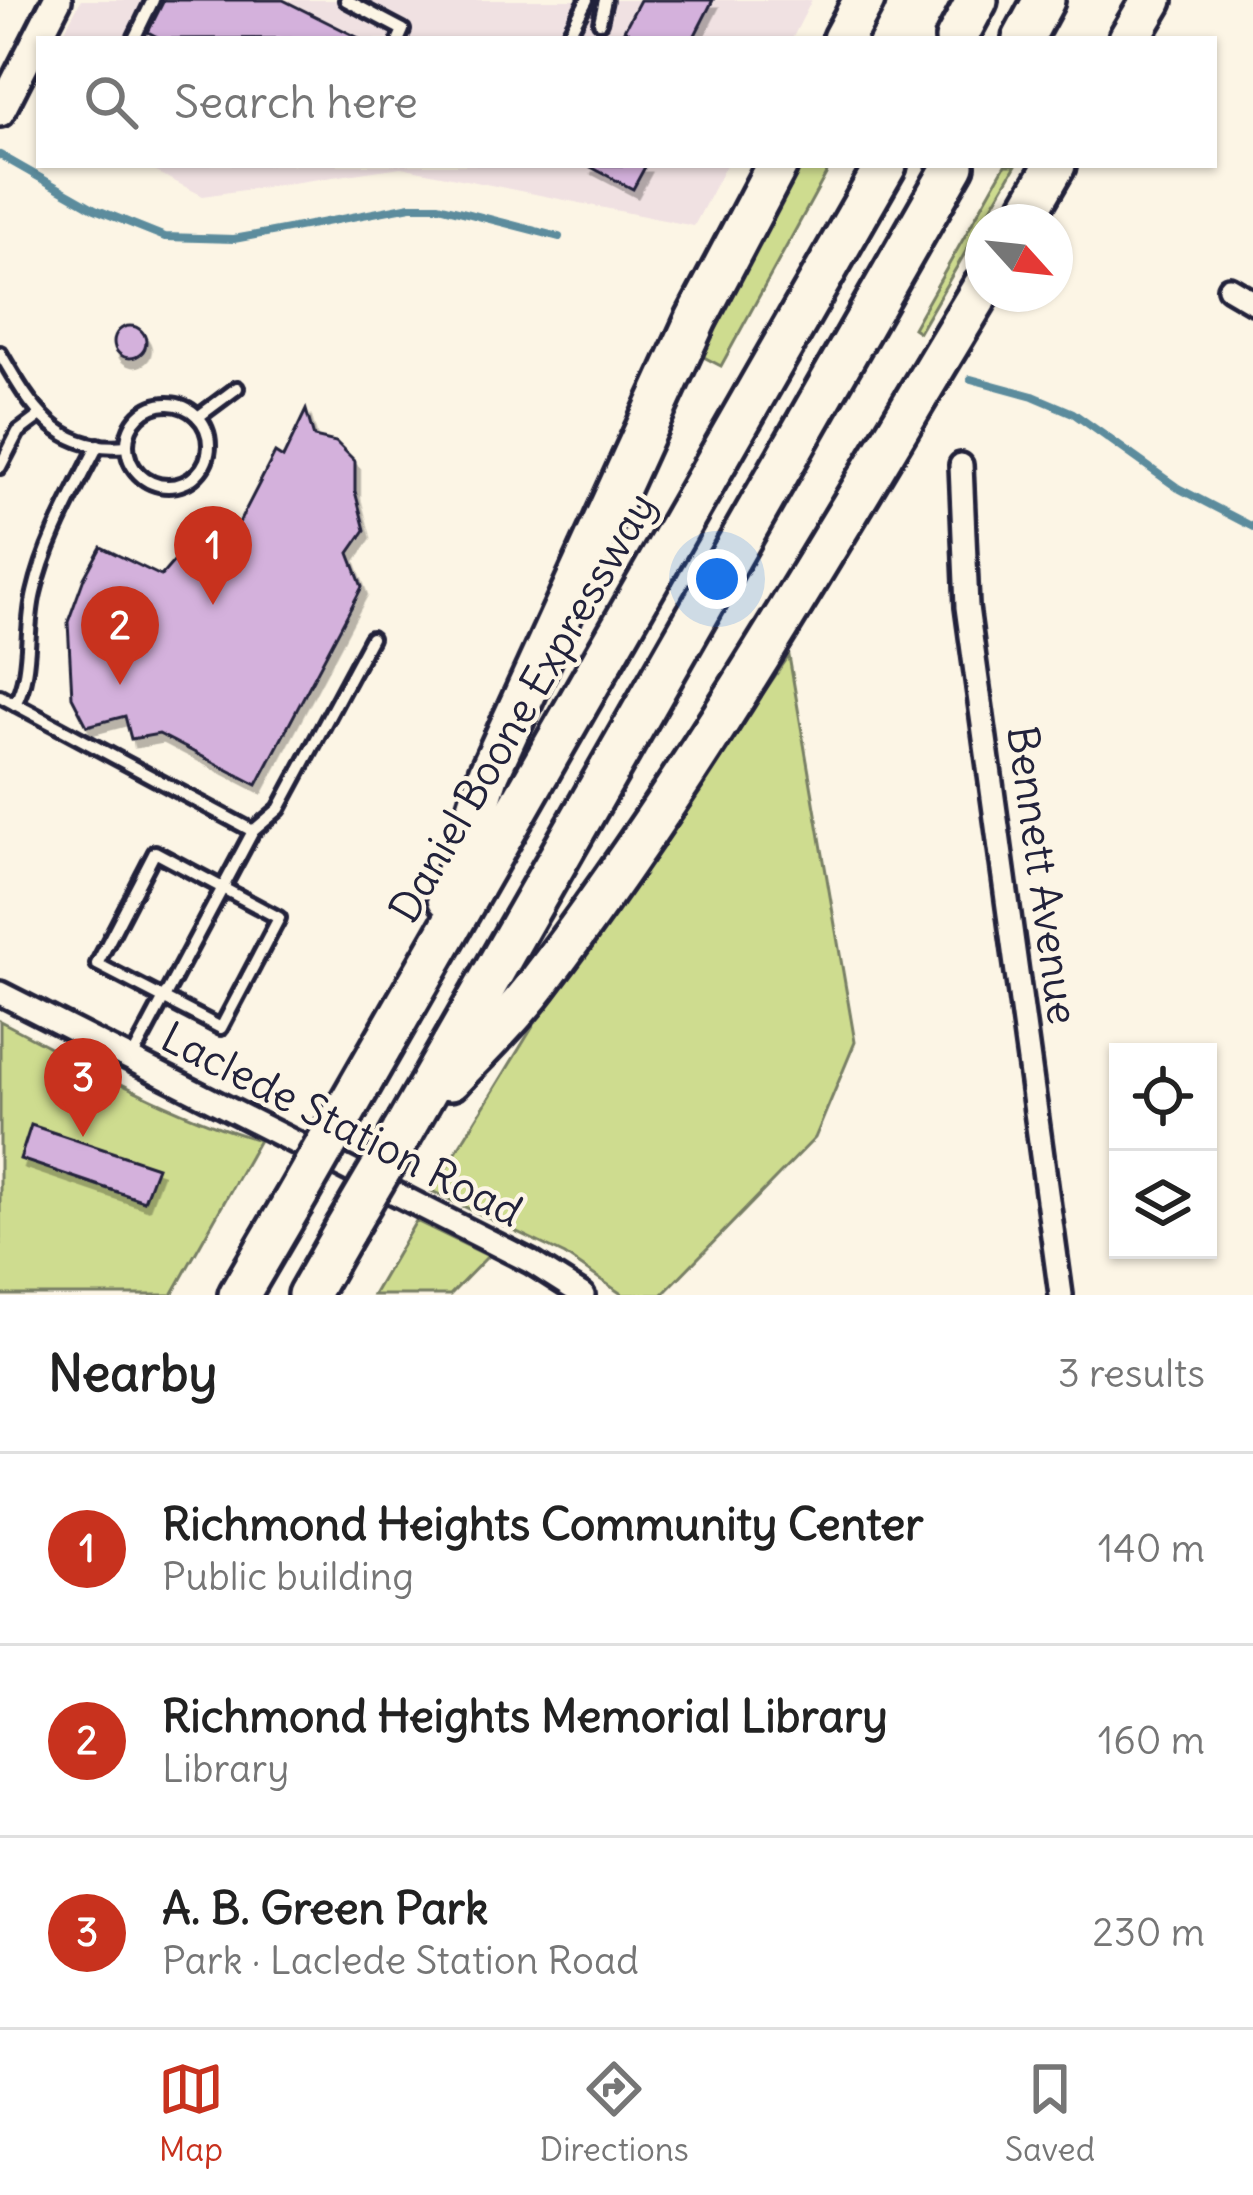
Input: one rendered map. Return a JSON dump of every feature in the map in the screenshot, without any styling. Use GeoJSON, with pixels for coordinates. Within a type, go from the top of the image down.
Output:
{"type":"FeatureCollection","features":[{"type":"Feature","properties":{"kind":"highway"},"geometry":{"type":"LineString","coordinates":[[846,36],[864,0]]}},
{"type":"Feature","properties":{"kind":"highway"},"geometry":{"type":"LineString","coordinates":[[958,36],[977,0]]}},
{"type":"Feature","properties":{"kind":"highway"},"geometry":{"type":"LineString","coordinates":[[1025,36],[1044,0]]}},
{"type":"Feature","properties":{"kind":"highway"},"geometry":{"type":"LineString","coordinates":[[1131,36],[1152,0]]}},
{"type":"Feature","properties":{"kind":"highway"},"geometry":{"type":"LineString","coordinates":[[422,977],[489,773],[696,320],[775,168]]}},
{"type":"Feature","properties":{"kind":"highway","name":"Daniel Boone Expressway"},"geometry":{"type":"LineString","coordinates":[[239,1295],[884,168]]}},
{"type":"Feature","properties":{"kind":"highway"},"geometry":{"type":"LineString","coordinates":[[308,1295],[952,168]]}},
{"type":"Feature","properties":{"kind":"highway"},"geometry":{"type":"LineString","coordinates":[[1032,204],[1053,168]]}},
{"type":"Feature","properties":{"kind":"highway"},"geometry":{"type":"LineString","coordinates":[[402,1133],[534,988],[697,757],[968,312]]}},
{"type":"Feature","properties":{"kind":"street"},"geometry":{"type":"LineString","coordinates":[[39,36],[57,0]]}},
{"type":"Feature","properties":{"kind":"street"},"geometry":{"type":"LineString","coordinates":[[0,112],[36,41]]}},
{"type":"Feature","properties":{"kind":"street"},"geometry":{"type":"LineString","coordinates":[[1228,287],[1253,302]]}},
{"type":"Feature","properties":{"kind":"street","name":"Bennett Avenue"},"geometry":{"type":"LineString","coordinates":[[962,465],[967,607],[1061,1295]]}},
{"type":"Feature","properties":{"kind":"street","name":"Laclede Station Road"},"geometry":{"type":"LineString","coordinates":[[0,993],[531,1262],[583,1295]]}},
{"type":"Feature","properties":{"kind":"lane"},"geometry":{"type":"LineString","coordinates":[[135,36],[153,0]]}},
{"type":"Feature","properties":{"kind":"lane"},"geometry":{"type":"LineString","coordinates":[[346,0],[403,30],[400,36]]}},
{"type":"Feature","properties":{"kind":"lane"},"geometry":{"type":"LineString","coordinates":[[568,36],[587,0]]}},
{"type":"Feature","properties":{"kind":"lane"},"geometry":{"type":"LineString","coordinates":[[600,22],[605,0]]}},
{"type":"Feature","properties":{"kind":"lane"},"geometry":{"type":"LineString","coordinates":[[0,353],[38,417],[73,439],[127,446]]}},
{"type":"Feature","properties":{"kind":"lane"},"geometry":{"type":"LineString","coordinates":[[198,417],[237,388]]}},
{"type":"Feature","properties":{"kind":"lane"},"geometry":{"type":"LineString","coordinates":[[156,406],[183,406],[198,417],[209,449],[198,474],[173,486],[147,480],[130,460],[127,446],[135,421],[156,406]]}},
{"type":"Feature","properties":{"kind":"lane"},"geometry":{"type":"LineString","coordinates":[[0,467],[18,432],[38,417]]}},
{"type":"Feature","properties":{"kind":"lane"},"geometry":{"type":"LineString","coordinates":[[16,704],[24,687],[26,631],[44,552],[98,445]]}},
{"type":"Feature","properties":{"kind":"lane"},"geometry":{"type":"LineString","coordinates":[[130,1061],[254,831],[279,808],[371,638]]}},
{"type":"Feature","properties":{"kind":"lane"},"geometry":{"type":"LineString","coordinates":[[0,697],[254,831]]}},
{"type":"Feature","properties":{"kind":"lane"},"geometry":{"type":"LineString","coordinates":[[155,852],[223,888],[279,918],[221,1028],[97,964],[155,852]]}},
{"type":"Feature","properties":{"kind":"shaded area"},"geometry":{"type":"Polygon","coordinates":[[[81,0],[812,0],[794,36],[62,36],[81,0]]]}},
{"type":"Feature","properties":{"kind":"shaded area"},"geometry":{"type":"Polygon","coordinates":[[[149,168],[394,168],[203,196],[149,168]]]}},
{"type":"Feature","properties":{"kind":"shaded area"},"geometry":{"type":"Polygon","coordinates":[[[406,168],[724,168],[694,226],[406,168]]]}},
{"type":"Feature","properties":{"kind":"green space"},"geometry":{"type":"Polygon","coordinates":[[[797,168],[829,168],[721,366],[702,356],[797,168]]]}},
{"type":"Feature","properties":{"kind":"green space"},"geometry":{"type":"Polygon","coordinates":[[[1003,168],[1014,168],[993,204],[983,204],[1003,168]]]}},
{"type":"Feature","properties":{"kind":"green space"},"geometry":{"type":"Polygon","coordinates":[[[965,236],[965,253],[919,332],[913,328],[965,236]]]}},
{"type":"Feature","properties":{"kind":"green space"},"geometry":{"type":"Polygon","coordinates":[[[789,656],[855,1042],[815,1138],[662,1295],[623,1295],[565,1255],[432,1191],[548,1002],[789,656]]]}},
{"type":"Feature","properties":{"kind":"green space"},"geometry":{"type":"Polygon","coordinates":[[[0,1021],[159,1102],[259,1140],[172,1295],[0,1295],[0,1021]]]}},
{"type":"Feature","properties":{"kind":"green space"},"geometry":{"type":"Polygon","coordinates":[[[416,1221],[488,1256],[450,1295],[373,1295],[416,1221]]]}},
{"type":"Feature","properties":{"kind":"building"},"geometry":{"type":"Polygon","coordinates":[[[164,0],[283,0],[355,36],[155,36],[148,32],[164,0]]]}},
{"type":"Feature","properties":{"kind":"building"},"geometry":{"type":"Polygon","coordinates":[[[640,0],[713,0],[695,36],[636,36],[624,30],[640,0]]]}},
{"type":"Feature","properties":{"kind":"building"},"geometry":{"type":"Polygon","coordinates":[[[593,168],[644,168],[633,189],[593,168]]]}},
{"type":"Feature","properties":{"kind":"building"},"geometry":{"type":"Polygon","coordinates":[[[130,326],[141,331],[146,342],[141,353],[130,358],[119,353],[114,342],[119,331],[130,326]]]}},
{"type":"Feature","properties":{"kind":"building"},"geometry":{"type":"Polygon","coordinates":[[[306,410],[314,437],[336,442],[355,461],[355,491],[365,530],[349,553],[362,587],[257,785],[159,734],[131,739],[125,716],[87,726],[72,697],[68,622],[101,547],[161,576],[174,561],[200,546],[226,548],[275,453],[283,458],[306,410]]]}},
{"type":"Feature","properties":{"kind":"building"},"geometry":{"type":"Polygon","coordinates":[[[31,1125],[157,1167],[144,1201],[20,1159],[31,1125]]]}},
{"type":"Feature","properties":{"kind":"waterway"},"geometry":{"type":"LineString","coordinates":[[0,155],[95,209],[165,237],[234,239],[411,206],[439,206],[559,237]]}},
{"type":"Feature","properties":{"kind":"waterway"},"geometry":{"type":"LineString","coordinates":[[971,379],[1073,413],[1178,488],[1253,527]]}},
{"type":"Feature","properties":{"kind":"place","name":"Richmond Heights Community Center"},"geometry":{"type":"Point","coordinates":[213,605]}},
{"type":"Feature","properties":{"kind":"place","name":"Richmond Heights Memorial Library"},"geometry":{"type":"Point","coordinates":[120,685]}},
{"type":"Feature","properties":{"kind":"place","name":"A. B. Green Park"},"geometry":{"type":"Point","coordinates":[83,1137]}}]}
